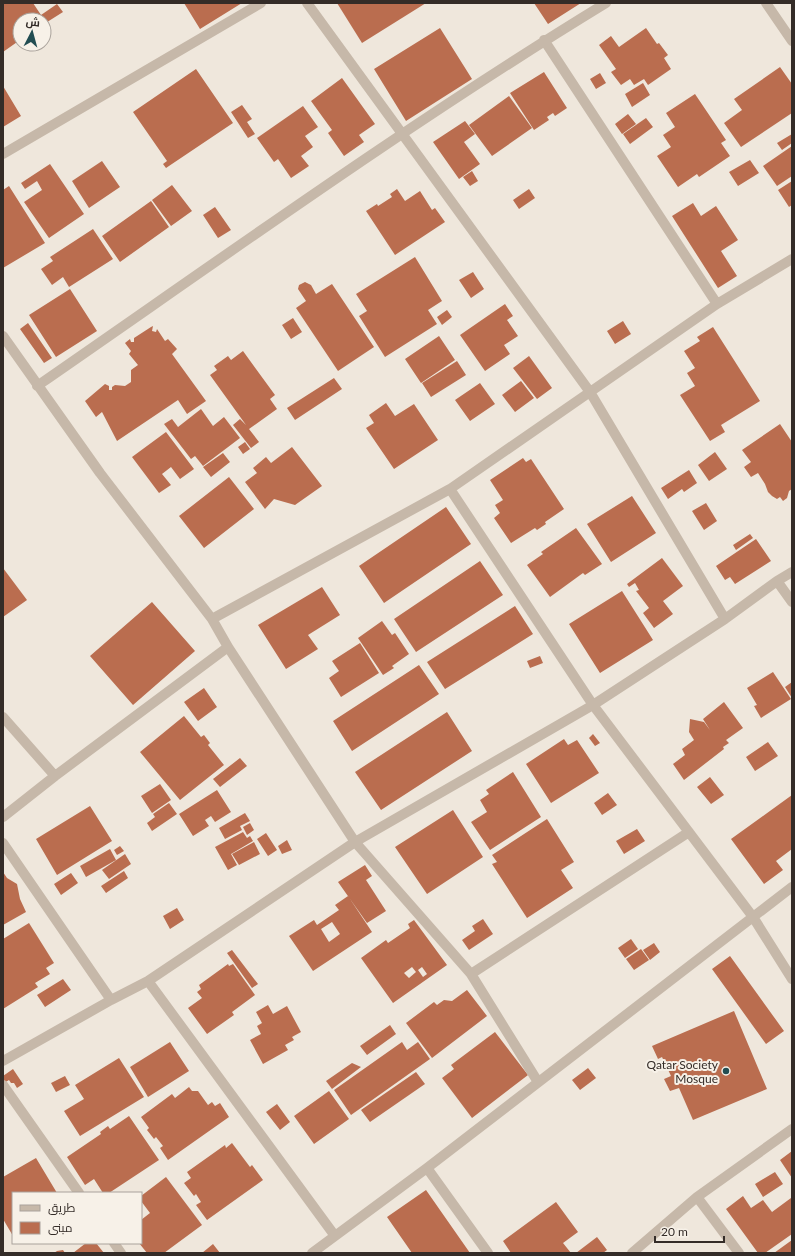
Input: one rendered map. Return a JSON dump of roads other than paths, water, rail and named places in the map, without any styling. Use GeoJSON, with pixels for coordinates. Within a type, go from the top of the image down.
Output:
{"type":"FeatureCollection","features":[{"type":"Feature","properties":{"kind":"street"},"geometry":{"type":"LineString","coordinates":[[3,154],[261,3]]}},
{"type":"Feature","properties":{"kind":"street"},"geometry":{"type":"LineString","coordinates":[[307,3],[590,392],[725,619]]}},
{"type":"Feature","properties":{"kind":"street"},"geometry":{"type":"LineString","coordinates":[[37,386],[401,134],[544,40],[606,3]]}},
{"type":"Feature","properties":{"kind":"street"},"geometry":{"type":"LineString","coordinates":[[766,3],[792,41]]}},
{"type":"Feature","properties":{"kind":"street"},"geometry":{"type":"LineString","coordinates":[[544,40],[717,304]]}},
{"type":"Feature","properties":{"kind":"street"},"geometry":{"type":"LineString","coordinates":[[212,619],[450,489],[717,304],[792,259]]}},
{"type":"Feature","properties":{"kind":"street"},"geometry":{"type":"LineString","coordinates":[[3,336],[100,473],[212,619],[228,647],[355,842],[471,974],[538,1082]]}},
{"type":"Feature","properties":{"kind":"street"},"geometry":{"type":"LineString","coordinates":[[450,489],[593,705],[753,916],[792,979]]}},
{"type":"Feature","properties":{"kind":"street"},"geometry":{"type":"LineString","coordinates":[[3,1062],[111,1000],[148,981],[355,842],[593,705],[725,619],[777,581],[792,572]]}},
{"type":"Feature","properties":{"kind":"street"},"geometry":{"type":"LineString","coordinates":[[777,581],[792,602]]}},
{"type":"Feature","properties":{"kind":"street"},"geometry":{"type":"LineString","coordinates":[[3,817],[228,647]]}},
{"type":"Feature","properties":{"kind":"street"},"geometry":{"type":"LineString","coordinates":[[3,717],[56,776]]}},
{"type":"Feature","properties":{"kind":"street"},"geometry":{"type":"LineString","coordinates":[[471,974],[689,832]]}},
{"type":"Feature","properties":{"kind":"street"},"geometry":{"type":"LineString","coordinates":[[3,843],[111,1000]]}},
{"type":"Feature","properties":{"kind":"street"},"geometry":{"type":"LineString","coordinates":[[312,1253],[428,1168],[792,887]]}},
{"type":"Feature","properties":{"kind":"street"},"geometry":{"type":"LineString","coordinates":[[148,981],[335,1236]]}},
{"type":"Feature","properties":{"kind":"street"},"geometry":{"type":"LineString","coordinates":[[3,1085],[78,1192]]}},
{"type":"Feature","properties":{"kind":"street"},"geometry":{"type":"LineString","coordinates":[[632,1253],[697,1197],[792,1129]]}},
{"type":"Feature","properties":{"kind":"street"},"geometry":{"type":"LineString","coordinates":[[428,1168],[488,1253]]}},
{"type":"Feature","properties":{"kind":"street"},"geometry":{"type":"LineString","coordinates":[[697,1197],[739,1253]]}},
{"type":"Feature","properties":{"kind":"street"},"geometry":{"type":"LineString","coordinates":[[115,1244],[121,1253]]}},
{"type":"Feature","properties":{"kind":"place","name":"Qatar Society Mosque"},"geometry":{"type":"Point","coordinates":[726,1071]}}]}
